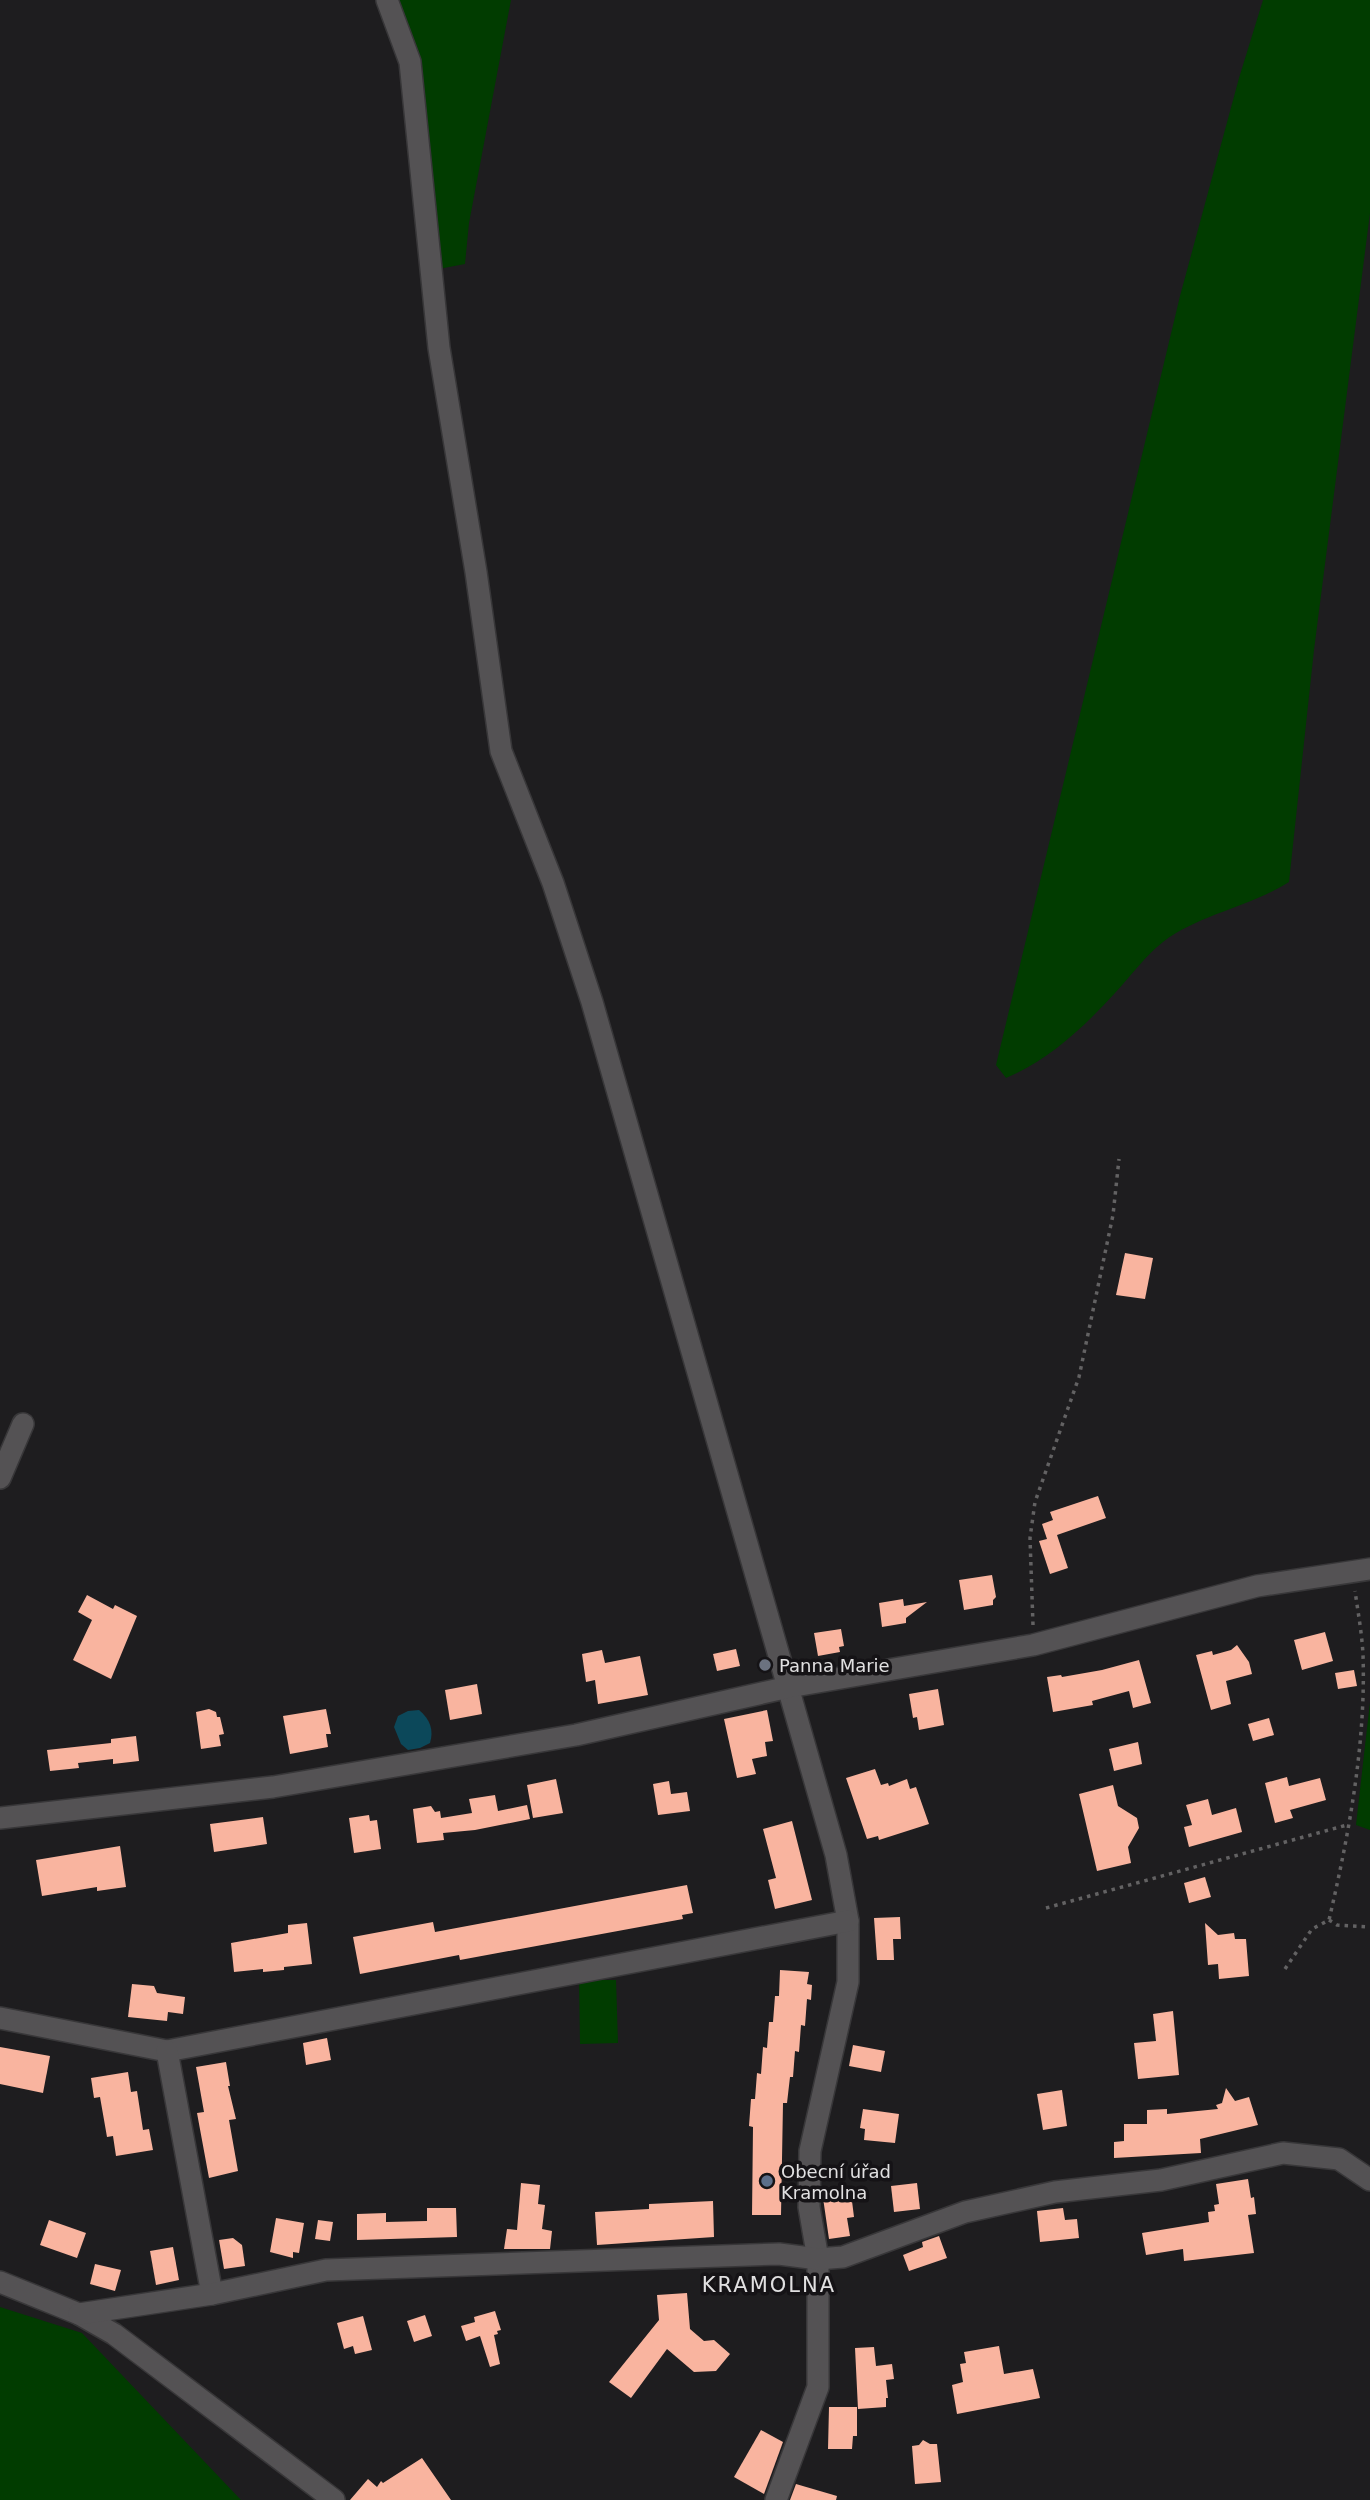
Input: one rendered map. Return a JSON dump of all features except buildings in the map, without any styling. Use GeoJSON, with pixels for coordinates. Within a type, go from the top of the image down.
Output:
{"type":"FeatureCollection","features":[{"type":"Feature","properties":{"kind":"street"},"geometry":{"type":"LineString","coordinates":[[387,0],[410,62],[439,348],[476,572],[500,751],[553,883],[592,1002],[836,1855],[848,1921],[848,1982],[810,2151],[809,2207],[818,2259],[818,2387],[776,2500]]}},
{"type":"Feature","properties":{"kind":"street"},"geometry":{"type":"LineString","coordinates":[[0,1478],[23,1424]]}},
{"type":"Feature","properties":{"kind":"street"},"geometry":{"type":"LineString","coordinates":[[0,1818],[273,1787],[576,1735],[789,1687],[1034,1645],[1257,1586],[1362,1570]]}},
{"type":"Feature","properties":{"kind":"street"},"geometry":{"type":"LineString","coordinates":[[0,2018],[167,2051],[848,1921]]}},
{"type":"Feature","properties":{"kind":"street"},"geometry":{"type":"LineString","coordinates":[[167,2051],[212,2294]]}},
{"type":"Feature","properties":{"kind":"street"},"geometry":{"type":"LineString","coordinates":[[79,2314],[212,2294],[326,2270],[779,2254],[818,2259],[843,2257],[978,2209],[1055,2192],[1161,2180],[1283,2153],[1339,2159],[1370,2180]]}},
{"type":"Feature","properties":{"kind":"street"},"geometry":{"type":"LineString","coordinates":[[0,2282],[79,2314],[114,2334],[334,2500]]}},
{"type":"Feature","properties":{"kind":"path"},"geometry":{"type":"LineString","coordinates":[[1034,1645],[1030,1538],[1035,1502],[1079,1377],[1113,1215],[1119,1159]]}},
{"type":"Feature","properties":{"kind":"path"},"geometry":{"type":"LineString","coordinates":[[1285,1969],[1312,1929],[1329,1920],[1345,1853],[1363,1704],[1362,1570]]}},
{"type":"Feature","properties":{"kind":"path"},"geometry":{"type":"LineString","coordinates":[[1046,1908],[1347,1825]]}},
{"type":"Feature","properties":{"kind":"path"},"geometry":{"type":"LineString","coordinates":[[1329,1920],[1337,1924],[1370,1927]]}},
{"type":"Feature","properties":{"kind":"green space"},"geometry":{"type":"Polygon","coordinates":[[[393,0],[511,0],[469,223],[465,264],[428,271],[393,0]]]}},
{"type":"Feature","properties":{"kind":"green space"},"geometry":{"type":"Polygon","coordinates":[[[1263,0],[1370,0],[1370,213],[1314,650],[1289,882],[1274,891],[1177,932],[1150,953],[1078,1030],[1037,1062],[1006,1078],[996,1065],[1180,296],[1263,0]]]}},
{"type":"Feature","properties":{"kind":"green space"},"geometry":{"type":"Polygon","coordinates":[[[1370,1702],[1370,1830],[1356,1825],[1370,1702]]]}},
{"type":"Feature","properties":{"kind":"green space"},"geometry":{"type":"Polygon","coordinates":[[[579,1980],[616,1980],[618,2043],[580,2044],[579,1980]]]}},
{"type":"Feature","properties":{"kind":"green space"},"geometry":{"type":"Polygon","coordinates":[[[0,2307],[82,2333],[241,2500],[0,2500],[0,2307]]]}},
{"type":"Feature","properties":{"kind":"water"},"geometry":{"type":"Polygon","coordinates":[[[419,1710],[430,1725],[430,1743],[408,1750],[401,1744],[394,1727],[398,1716],[419,1710]]]}},
{"type":"Feature","properties":{"kind":"place","name":"Panna Marie"},"geometry":{"type":"Point","coordinates":[765,1665]}},
{"type":"Feature","properties":{"kind":"place","name":"Obecní úřad Kramolna"},"geometry":{"type":"Point","coordinates":[767,2181]}},
{"type":"Feature","properties":{"kind":"district","name":"KRAMOLNA"},"geometry":{"type":"Point","coordinates":[769,2285]}}]}
